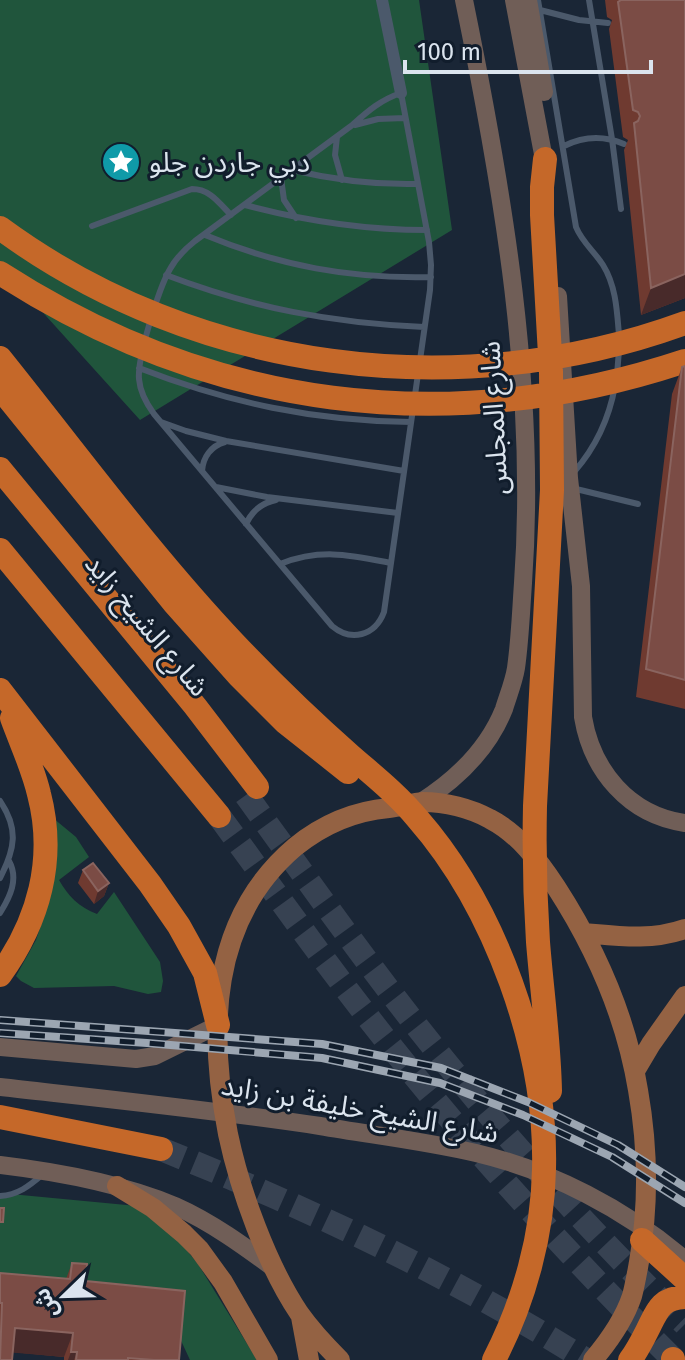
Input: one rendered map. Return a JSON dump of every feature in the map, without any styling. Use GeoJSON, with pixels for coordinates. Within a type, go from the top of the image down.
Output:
{"type":"FeatureCollection","features":[{"type":"Feature","properties":{"kind":"highway"},"geometry":{"type":"LineString","coordinates":[[494,1360],[530,1267],[542,1202],[549,1132],[549,1061],[536,915],[534,853],[553,451],[542,187],[554,152]]}},
{"type":"Feature","properties":{"kind":"highway"},"geometry":{"type":"LineString","coordinates":[[0,228],[77,277],[148,312],[265,350],[341,363],[448,368],[521,362],[596,349],[685,323]]}},
{"type":"Feature","properties":{"kind":"highway"},"geometry":{"type":"LineString","coordinates":[[0,273],[68,314],[147,350],[233,378],[321,397],[423,405],[499,401],[625,379],[685,361]]}},
{"type":"Feature","properties":{"kind":"highway"},"geometry":{"type":"LineString","coordinates":[[0,358],[171,572],[233,642],[311,720],[397,796],[451,862],[497,947],[519,1008],[539,1103],[544,1167]]}},
{"type":"Feature","properties":{"kind":"highway"},"geometry":{"type":"LineString","coordinates":[[0,388],[174,603],[261,700],[352,776],[412,804]]}},
{"type":"Feature","properties":{"kind":"highway","name":"شارع الشيخ زايد"},"geometry":{"type":"LineString","coordinates":[[0,469],[195,706],[251,791],[207,744],[0,495]]}},
{"type":"Feature","properties":{"kind":"highway"},"geometry":{"type":"LineString","coordinates":[[0,550],[219,816]]}},
{"type":"Feature","properties":{"kind":"highway"},"geometry":{"type":"LineString","coordinates":[[0,975],[21,943],[37,905],[44,875],[46,843],[38,790],[1,692]]}},
{"type":"Feature","properties":{"kind":"highway"},"geometry":{"type":"LineString","coordinates":[[1,692],[170,912],[205,973],[218,1025]]}},
{"type":"Feature","properties":{"kind":"highway"},"geometry":{"type":"LineString","coordinates":[[0,1117],[161,1149]]}},
{"type":"Feature","properties":{"kind":"highway"},"geometry":{"type":"LineString","coordinates":[[642,1240],[685,1279]]}},
{"type":"Feature","properties":{"kind":"highway"},"geometry":{"type":"LineString","coordinates":[[630,1360],[660,1306],[674,1298],[685,1297]]}},
{"type":"Feature","properties":{"kind":"main road","name":"شارع المجلس"},"geometry":{"type":"LineString","coordinates":[[412,804],[443,788],[473,759],[491,735],[503,710],[516,670],[526,541],[526,445],[514,293],[489,129],[464,0]]}},
{"type":"Feature","properties":{"kind":"main road"},"geometry":{"type":"LineString","coordinates":[[514,0],[554,152]]}},
{"type":"Feature","properties":{"kind":"main road"},"geometry":{"type":"LineString","coordinates":[[534,5],[554,152],[570,483],[581,586],[583,717],[590,748],[605,775],[625,797],[651,813],[685,823]]}},
{"type":"Feature","properties":{"kind":"main road"},"geometry":{"type":"LineString","coordinates":[[340,1360],[300,1313],[275,1269],[245,1197],[232,1151],[221,1090],[220,983],[230,942],[246,905],[262,880],[282,858],[304,839],[329,824],[357,814],[412,804],[454,806],[491,819],[512,833],[536,857],[584,933],[620,1016],[641,1103],[645,1213],[632,1296],[616,1330],[593,1360]]}},
{"type":"Feature","properties":{"kind":"main road"},"geometry":{"type":"LineString","coordinates":[[584,933],[648,937],[685,929]]}},
{"type":"Feature","properties":{"kind":"main road"},"geometry":{"type":"LineString","coordinates":[[635,1071],[685,996]]}},
{"type":"Feature","properties":{"kind":"main road","name":"شارع الشيخ خليفة بن زايد"},"geometry":{"type":"LineString","coordinates":[[0,1047],[136,1059],[155,1056],[218,1025]]}},
{"type":"Feature","properties":{"kind":"main road","name":"شارع الشيخ خليفة بن زايد"},"geometry":{"type":"LineString","coordinates":[[0,1087],[283,1121],[431,1144],[507,1162],[596,1199],[651,1233],[685,1260]]}},
{"type":"Feature","properties":{"kind":"main road"},"geometry":{"type":"LineString","coordinates":[[0,1165],[48,1171],[117,1186],[175,1206],[238,1242],[275,1269]]}},
{"type":"Feature","properties":{"kind":"main road"},"geometry":{"type":"LineString","coordinates":[[117,1186],[153,1208],[199,1249],[223,1282],[268,1360]]}},
{"type":"Feature","properties":{"kind":"main road"},"geometry":{"type":"LineString","coordinates":[[300,1313],[309,1360]]}},
{"type":"Feature","properties":{"kind":"street"},"geometry":{"type":"LineString","coordinates":[[382,0],[401,93]]}},
{"type":"Feature","properties":{"kind":"lane"},"geometry":{"type":"LineString","coordinates":[[538,0],[534,5],[566,17],[608,23]]}},
{"type":"Feature","properties":{"kind":"lane"},"geometry":{"type":"LineString","coordinates":[[589,0],[621,209]]}},
{"type":"Feature","properties":{"kind":"lane"},"geometry":{"type":"LineString","coordinates":[[401,93],[427,230],[431,277],[384,612],[371,631],[355,636],[332,626],[160,421],[143,397],[139,368],[162,285],[178,256],[337,137],[372,107],[401,93]]}},
{"type":"Feature","properties":{"kind":"lane"},"geometry":{"type":"LineString","coordinates":[[351,126],[378,119],[405,118]]}},
{"type":"Feature","properties":{"kind":"lane"},"geometry":{"type":"LineString","coordinates":[[337,137],[335,155],[342,180]]}},
{"type":"Feature","properties":{"kind":"lane"},"geometry":{"type":"LineString","coordinates":[[624,144],[592,137],[573,141],[554,152],[576,227],[583,241],[603,265],[612,285],[619,337],[616,378],[607,418],[589,456],[570,483],[638,504]]}},
{"type":"Feature","properties":{"kind":"lane"},"geometry":{"type":"LineString","coordinates":[[292,170],[367,183],[418,184]]}},
{"type":"Feature","properties":{"kind":"lane"},"geometry":{"type":"LineString","coordinates":[[281,178],[284,200],[296,218]]}},
{"type":"Feature","properties":{"kind":"lane"},"geometry":{"type":"LineString","coordinates":[[92,226],[192,189],[208,193],[231,215]]}},
{"type":"Feature","properties":{"kind":"lane"},"geometry":{"type":"LineString","coordinates":[[244,205],[296,218],[361,228],[427,230]]}},
{"type":"Feature","properties":{"kind":"lane"},"geometry":{"type":"LineString","coordinates":[[204,235],[258,255],[315,269],[373,277],[431,277]]}},
{"type":"Feature","properties":{"kind":"lane"},"geometry":{"type":"LineString","coordinates":[[166,275],[274,309],[349,322],[424,327]]}},
{"type":"Feature","properties":{"kind":"lane"},"geometry":{"type":"LineString","coordinates":[[139,368],[205,392],[272,409],[341,420],[411,422]]}},
{"type":"Feature","properties":{"kind":"lane"},"geometry":{"type":"LineString","coordinates":[[160,421],[226,441],[404,471]]}},
{"type":"Feature","properties":{"kind":"lane"},"geometry":{"type":"LineString","coordinates":[[202,471],[209,452],[226,441]]}},
{"type":"Feature","properties":{"kind":"lane"},"geometry":{"type":"LineString","coordinates":[[215,487],[398,513]]}},
{"type":"Feature","properties":{"kind":"lane"},"geometry":{"type":"LineString","coordinates":[[246,524],[259,507],[273,500],[284,499]]}},
{"type":"Feature","properties":{"kind":"lane"},"geometry":{"type":"LineString","coordinates":[[280,564],[323,553],[391,563]]}},
{"type":"Feature","properties":{"kind":"lane"},"geometry":{"type":"LineString","coordinates":[[0,801],[10,817],[13,832],[9,861],[0,878]]}},
{"type":"Feature","properties":{"kind":"lane"},"geometry":{"type":"LineString","coordinates":[[0,913],[14,880],[9,861]]}},
{"type":"Feature","properties":{"kind":"lane"},"geometry":{"type":"LineString","coordinates":[[0,1196],[20,1192],[48,1171]]}},
{"type":"Feature","properties":{"kind":"green space"},"geometry":{"type":"Polygon","coordinates":[[[0,0],[419,0],[452,230],[140,420],[0,265],[0,0]]]}},
{"type":"Feature","properties":{"kind":"green space"},"geometry":{"type":"Polygon","coordinates":[[[53,818],[76,837],[89,857],[59,880],[62,886],[79,904],[97,914],[114,892],[160,962],[161,992],[148,994],[114,986],[34,988],[16,976],[36,940],[49,901],[53,818]]]}},
{"type":"Feature","properties":{"kind":"green space"},"geometry":{"type":"Polygon","coordinates":[[[0,1193],[137,1206],[166,1225],[198,1264],[257,1360],[190,1360],[158,1291],[0,1290],[0,1193]]]}},
{"type":"Feature","properties":{"kind":"building"},"geometry":{"type":"Polygon","coordinates":[[[685,0],[685,274],[651,288],[634,123],[640,116],[633,110],[618,2],[685,0]]]}},
{"type":"Feature","properties":{"kind":"building"},"geometry":{"type":"Polygon","coordinates":[[[685,366],[685,680],[646,669],[682,367],[685,366]]]}},
{"type":"Feature","properties":{"kind":"building"},"geometry":{"type":"Polygon","coordinates":[[[93,863],[109,883],[98,891],[83,870],[93,863]]]}},
{"type":"Feature","properties":{"kind":"building"},"geometry":{"type":"Polygon","coordinates":[[[0,1208],[4,1208],[3,1222],[0,1222],[0,1208]]]}},
{"type":"Feature","properties":{"kind":"building"},"geometry":{"type":"Polygon","coordinates":[[[72,1263],[87,1264],[86,1281],[185,1291],[179,1360],[76,1360],[77,1352],[71,1352],[73,1333],[15,1328],[12,1360],[0,1360],[0,1273],[70,1279],[72,1263]]]}},
{"type":"Feature","properties":{"kind":"tunnel"},"geometry":{"type":"LineString","coordinates":[[246,795],[365,958],[497,1124],[558,1193],[685,1324]]}},
{"type":"Feature","properties":{"kind":"tunnel"},"geometry":{"type":"LineString","coordinates":[[219,816],[348,991],[439,1105],[553,1235],[673,1359]]}},
{"type":"Feature","properties":{"kind":"tunnel"},"geometry":{"type":"LineString","coordinates":[[161,1149],[271,1195],[378,1245],[484,1300],[586,1360]]}},
{"type":"Feature","properties":{"kind":"railway"},"geometry":{"type":"LineString","coordinates":[[0,1020],[322,1044],[441,1068],[528,1102],[618,1145],[685,1187]]}},
{"type":"Feature","properties":{"kind":"railway"},"geometry":{"type":"LineString","coordinates":[[0,1033],[322,1058],[440,1083],[523,1115],[612,1157],[685,1203]]}},
{"type":"Feature","properties":{"kind":"place","name":"دبي جاردن جلو"},"geometry":{"type":"Point","coordinates":[121,162]}}]}
